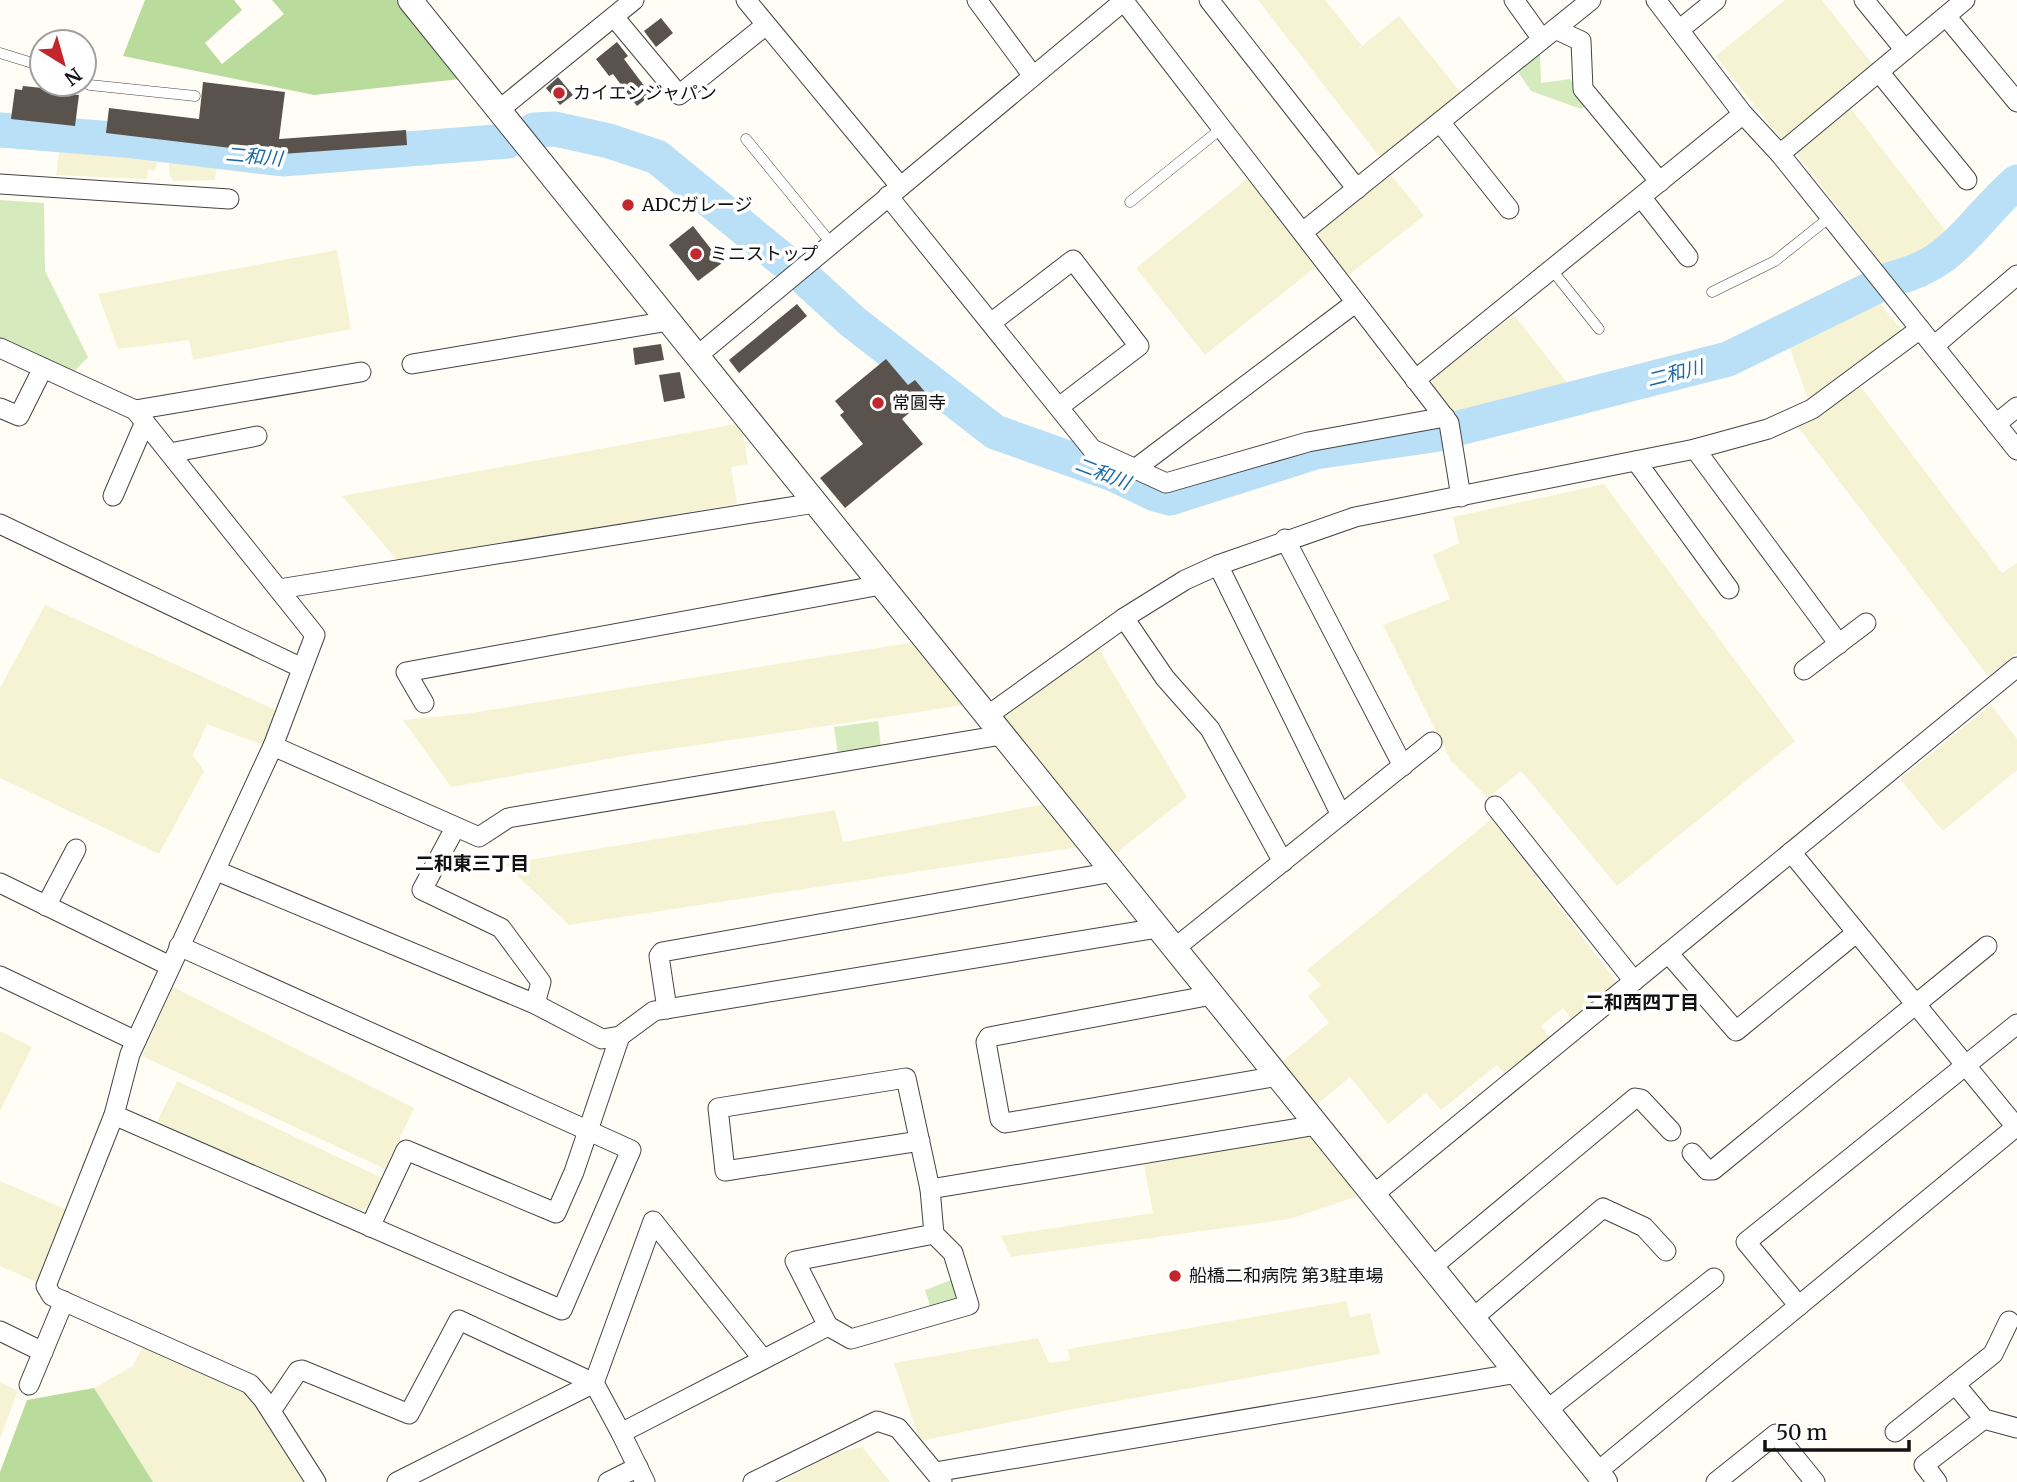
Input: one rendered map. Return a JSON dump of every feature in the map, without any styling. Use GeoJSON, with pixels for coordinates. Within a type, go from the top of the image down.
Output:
{"type":"FeatureCollection","features":[{"type":"Feature","properties":{"kind":"street"},"geometry":{"type":"LineString","coordinates":[[410,0],[1601,1477],[1799,1306],[2017,1127],[1964,1066],[1791,852]]}},
{"type":"Feature","properties":{"kind":"street"},"geometry":{"type":"LineString","coordinates":[[499,110],[635,0]]}},
{"type":"Feature","properties":{"kind":"street"},"geometry":{"type":"LineString","coordinates":[[746,0],[1092,449],[1166,483],[1308,442],[1449,427]]}},
{"type":"Feature","properties":{"kind":"street"},"geometry":{"type":"LineString","coordinates":[[977,0],[1033,76]]}},
{"type":"Feature","properties":{"kind":"street"},"geometry":{"type":"LineString","coordinates":[[697,356],[1124,0],[1449,427],[1461,497]]}},
{"type":"Feature","properties":{"kind":"street"},"geometry":{"type":"LineString","coordinates":[[1209,0],[1357,189]]}},
{"type":"Feature","properties":{"kind":"street"},"geometry":{"type":"LineString","coordinates":[[1514,0],[1548,34],[1581,41],[1583,89],[1660,182]]}},
{"type":"Feature","properties":{"kind":"street"},"geometry":{"type":"LineString","coordinates":[[1303,232],[1591,0]]}},
{"type":"Feature","properties":{"kind":"street"},"geometry":{"type":"LineString","coordinates":[[1656,0],[1743,114],[1780,154],[2017,450]]}},
{"type":"Feature","properties":{"kind":"street"},"geometry":{"type":"LineString","coordinates":[[1679,30],[1716,0]]}},
{"type":"Feature","properties":{"kind":"street"},"geometry":{"type":"LineString","coordinates":[[1864,0],[1905,50]]}},
{"type":"Feature","properties":{"kind":"street"},"geometry":{"type":"LineString","coordinates":[[1780,154],[1965,0]]}},
{"type":"Feature","properties":{"kind":"street"},"geometry":{"type":"LineString","coordinates":[[1946,16],[2017,102]]}},
{"type":"Feature","properties":{"kind":"street"},"geometry":{"type":"LineString","coordinates":[[614,17],[679,95],[766,25]]}},
{"type":"Feature","properties":{"kind":"street"},"geometry":{"type":"LineString","coordinates":[[1879,72],[1968,180]]}},
{"type":"Feature","properties":{"kind":"street"},"geometry":{"type":"LineString","coordinates":[[1415,380],[1743,114]]}},
{"type":"Feature","properties":{"kind":"street"},"geometry":{"type":"LineString","coordinates":[[1440,122],[1509,209]]}},
{"type":"Feature","properties":{"kind":"street"},"geometry":{"type":"LineString","coordinates":[[0,184],[229,199]]}},
{"type":"Feature","properties":{"kind":"street"},"geometry":{"type":"LineString","coordinates":[[1641,197],[1688,257]]}},
{"type":"Feature","properties":{"kind":"street"},"geometry":{"type":"LineString","coordinates":[[992,322],[1073,260],[1139,346],[1059,407]]}},
{"type":"Feature","properties":{"kind":"street"},"geometry":{"type":"LineString","coordinates":[[1934,346],[2017,275]]}},
{"type":"Feature","properties":{"kind":"street"},"geometry":{"type":"LineString","coordinates":[[1135,469],[1355,303]]}},
{"type":"Feature","properties":{"kind":"street"},"geometry":{"type":"LineString","coordinates":[[412,365],[669,321]]}},
{"type":"Feature","properties":{"kind":"street"},"geometry":{"type":"LineString","coordinates":[[987,716],[1124,618],[1185,580],[1218,565],[1285,539],[1355,517],[1695,449],[1768,429],[1812,410],[1920,329]]}},
{"type":"Feature","properties":{"kind":"street"},"geometry":{"type":"LineString","coordinates":[[0,348],[140,416],[314,635],[273,746],[136,1041],[114,1115],[46,1286],[52,1296],[241,1377],[250,1384],[271,1411],[316,1482]]}},
{"type":"Feature","properties":{"kind":"street"},"geometry":{"type":"LineString","coordinates":[[0,408],[19,416],[43,368]]}},
{"type":"Feature","properties":{"kind":"street"},"geometry":{"type":"LineString","coordinates":[[140,416],[361,372]]}},
{"type":"Feature","properties":{"kind":"street"},"geometry":{"type":"LineString","coordinates":[[1996,424],[2017,407]]}},
{"type":"Feature","properties":{"kind":"street"},"geometry":{"type":"LineString","coordinates":[[113,496],[140,416]]}},
{"type":"Feature","properties":{"kind":"street"},"geometry":{"type":"LineString","coordinates":[[170,453],[257,436]]}},
{"type":"Feature","properties":{"kind":"street"},"geometry":{"type":"LineString","coordinates":[[1695,449],[1839,644]]}},
{"type":"Feature","properties":{"kind":"street"},"geometry":{"type":"LineString","coordinates":[[1636,461],[1729,589]]}},
{"type":"Feature","properties":{"kind":"street"},"geometry":{"type":"LineString","coordinates":[[279,589],[815,503]]}},
{"type":"Feature","properties":{"kind":"street"},"geometry":{"type":"LineString","coordinates":[[0,524],[302,668]]}},
{"type":"Feature","properties":{"kind":"street"},"geometry":{"type":"LineString","coordinates":[[1285,539],[1403,766]]}},
{"type":"Feature","properties":{"kind":"street"},"geometry":{"type":"LineString","coordinates":[[1218,565],[1341,815]]}},
{"type":"Feature","properties":{"kind":"street"},"geometry":{"type":"LineString","coordinates":[[424,703],[406,672],[881,585]]}},
{"type":"Feature","properties":{"kind":"street"},"geometry":{"type":"LineString","coordinates":[[1124,618],[1165,678],[1210,729],[1283,862]]}},
{"type":"Feature","properties":{"kind":"street"},"geometry":{"type":"LineString","coordinates":[[1804,670],[1866,623]]}},
{"type":"Feature","properties":{"kind":"street"},"geometry":{"type":"LineString","coordinates":[[1373,1195],[2017,667]]}},
{"type":"Feature","properties":{"kind":"street"},"geometry":{"type":"LineString","coordinates":[[273,746],[479,837],[508,818],[1002,735]]}},
{"type":"Feature","properties":{"kind":"street"},"geometry":{"type":"LineString","coordinates":[[1175,948],[1432,742]]}},
{"type":"Feature","properties":{"kind":"street"},"geometry":{"type":"LineString","coordinates":[[1495,806],[1634,981]]}},
{"type":"Feature","properties":{"kind":"street"},"geometry":{"type":"LineString","coordinates":[[455,828],[422,890],[501,928],[541,982],[535,1004]]}},
{"type":"Feature","properties":{"kind":"street"},"geometry":{"type":"LineString","coordinates":[[46,906],[76,849]]}},
{"type":"Feature","properties":{"kind":"street"},"geometry":{"type":"LineString","coordinates":[[217,871],[535,1004],[602,1039],[620,1036]]}},
{"type":"Feature","properties":{"kind":"street"},"geometry":{"type":"LineString","coordinates":[[667,1009],[659,956],[662,952],[1113,872]]}},
{"type":"Feature","properties":{"kind":"street"},"geometry":{"type":"LineString","coordinates":[[0,883],[170,966]]}},
{"type":"Feature","properties":{"kind":"street"},"geometry":{"type":"LineString","coordinates":[[370,1227],[406,1150],[556,1213],[574,1172],[620,1036],[637,1020],[654,1011],[1158,928]]}},
{"type":"Feature","properties":{"kind":"street"},"geometry":{"type":"LineString","coordinates":[[1668,953],[1736,1031],[1856,933]]}},
{"type":"Feature","properties":{"kind":"street"},"geometry":{"type":"LineString","coordinates":[[114,1115],[562,1310],[631,1150],[179,946]]}},
{"type":"Feature","properties":{"kind":"street"},"geometry":{"type":"LineString","coordinates":[[1692,1153],[1707,1170],[1713,1170],[1987,946]]}},
{"type":"Feature","properties":{"kind":"street"},"geometry":{"type":"LineString","coordinates":[[0,976],[136,1041]]}},
{"type":"Feature","properties":{"kind":"street"},"geometry":{"type":"LineString","coordinates":[[1212,995],[989,1037],[986,1042],[1000,1119],[1005,1123],[1278,1076]]}},
{"type":"Feature","properties":{"kind":"street"},"geometry":{"type":"LineString","coordinates":[[1799,1306],[1746,1242],[2017,1024]]}},
{"type":"Feature","properties":{"kind":"street"},"geometry":{"type":"LineString","coordinates":[[920,1141],[725,1171],[718,1108],[906,1078],[920,1141],[930,1189],[934,1234],[953,1253],[969,1305],[851,1339],[828,1326],[795,1261],[934,1234]]}},
{"type":"Feature","properties":{"kind":"street"},"geometry":{"type":"LineString","coordinates":[[1432,1267],[1635,1098],[1641,1098],[1671,1131]]}},
{"type":"Feature","properties":{"kind":"street"},"geometry":{"type":"LineString","coordinates":[[930,1189],[1317,1125]]}},
{"type":"Feature","properties":{"kind":"street"},"geometry":{"type":"LineString","coordinates":[[1473,1318],[1603,1208],[1644,1227],[1665,1251]]}},
{"type":"Feature","properties":{"kind":"street"},"geometry":{"type":"LineString","coordinates":[[397,1482],[594,1383],[653,1221],[763,1359]]}},
{"type":"Feature","properties":{"kind":"street"},"geometry":{"type":"LineString","coordinates":[[1548,1410],[1714,1278]]}},
{"type":"Feature","properties":{"kind":"street"},"geometry":{"type":"LineString","coordinates":[[29,1385],[64,1301]]}},
{"type":"Feature","properties":{"kind":"street"},"geometry":{"type":"LineString","coordinates":[[271,1411],[298,1371],[303,1370],[409,1414],[459,1320],[594,1383],[642,1475],[608,1482]]}},
{"type":"Feature","properties":{"kind":"street"},"geometry":{"type":"LineString","coordinates":[[1895,1432],[1993,1354],[2009,1321]]}},
{"type":"Feature","properties":{"kind":"street"},"geometry":{"type":"LineString","coordinates":[[621,1433],[828,1326]]}},
{"type":"Feature","properties":{"kind":"street"},"geometry":{"type":"LineString","coordinates":[[0,1331],[43,1352]]}},
{"type":"Feature","properties":{"kind":"street"},"geometry":{"type":"LineString","coordinates":[[753,1482],[877,1422],[898,1428],[939,1477],[1518,1373]]}},
{"type":"Feature","properties":{"kind":"street"},"geometry":{"type":"LineString","coordinates":[[1955,1384],[1984,1419],[2017,1428]]}},
{"type":"Feature","properties":{"kind":"street"},"geometry":{"type":"LineString","coordinates":[[1937,1482],[1924,1465],[1984,1419]]}},
{"type":"Feature","properties":{"kind":"street"},"geometry":{"type":"LineString","coordinates":[[1716,1482],[1776,1434],[1815,1482]]}},
{"type":"Feature","properties":{"kind":"lane"},"geometry":{"type":"LineString","coordinates":[[0,53],[28,62]]}},
{"type":"Feature","properties":{"kind":"lane"},"geometry":{"type":"LineString","coordinates":[[98,86],[195,96]]}},
{"type":"Feature","properties":{"kind":"lane"},"geometry":{"type":"LineString","coordinates":[[1130,202],[1222,128]]}},
{"type":"Feature","properties":{"kind":"lane"},"geometry":{"type":"LineString","coordinates":[[746,139],[831,243]]}},
{"type":"Feature","properties":{"kind":"lane"},"geometry":{"type":"LineString","coordinates":[[1712,292],[1775,261],[1830,216]]}},
{"type":"Feature","properties":{"kind":"lane"},"geometry":{"type":"LineString","coordinates":[[1552,270],[1599,329]]}},
{"type":"Feature","properties":{"kind":"shaded area"},"geometry":{"type":"Polygon","coordinates":[[[1258,0],[1325,0],[1362,46],[1399,16],[1462,94],[1381,159],[1258,0]]]}},
{"type":"Feature","properties":{"kind":"shaded area"},"geometry":{"type":"Polygon","coordinates":[[[1785,0],[1822,0],[1873,65],[1788,138],[1780,138],[1716,56],[1785,0]]]}},
{"type":"Feature","properties":{"kind":"shaded area"},"geometry":{"type":"Polygon","coordinates":[[[1848,105],[1951,238],[1937,255],[1890,274],[1798,156],[1798,149],[1848,105]]]}},
{"type":"Feature","properties":{"kind":"shaded area"},"geometry":{"type":"Polygon","coordinates":[[[61,140],[218,155],[215,180],[174,181],[169,174],[169,163],[157,162],[155,171],[148,170],[147,179],[56,175],[61,140]]]}},
{"type":"Feature","properties":{"kind":"shaded area"},"geometry":{"type":"Polygon","coordinates":[[[1388,171],[1424,216],[1347,276],[1317,238],[1317,230],[1388,171]]]}},
{"type":"Feature","properties":{"kind":"shaded area"},"geometry":{"type":"Polygon","coordinates":[[[1252,175],[1321,263],[1205,355],[1136,268],[1252,175]]]}},
{"type":"Feature","properties":{"kind":"shaded area"},"geometry":{"type":"Polygon","coordinates":[[[337,250],[351,329],[193,360],[189,340],[118,349],[98,294],[337,250]]]}},
{"type":"Feature","properties":{"kind":"shaded area"},"geometry":{"type":"Polygon","coordinates":[[[1873,295],[1902,331],[1810,405],[1787,340],[1873,295]]]}},
{"type":"Feature","properties":{"kind":"shaded area"},"geometry":{"type":"Polygon","coordinates":[[[1514,315],[1575,393],[1459,420],[1433,387],[1433,378],[1514,315]]]}},
{"type":"Feature","properties":{"kind":"shaded area"},"geometry":{"type":"Polygon","coordinates":[[[1861,387],[2002,573],[2017,563],[2017,653],[1988,676],[1798,427],[1861,387]]]}},
{"type":"Feature","properties":{"kind":"shaded area"},"geometry":{"type":"Polygon","coordinates":[[[741,423],[748,464],[731,467],[737,504],[398,561],[342,496],[741,423]]]}},
{"type":"Feature","properties":{"kind":"shaded area"},"geometry":{"type":"Polygon","coordinates":[[[1604,484],[1795,741],[1617,886],[1521,771],[1488,798],[1451,761],[1383,625],[1450,599],[1433,555],[1459,543],[1453,517],[1604,484]]]}},
{"type":"Feature","properties":{"kind":"shaded area"},"geometry":{"type":"Polygon","coordinates":[[[45,605],[280,712],[265,746],[207,724],[193,755],[204,771],[159,854],[0,778],[0,688],[45,605]]]}},
{"type":"Feature","properties":{"kind":"shaded area"},"geometry":{"type":"Polygon","coordinates":[[[915,642],[965,705],[631,755],[451,787],[403,720],[471,713],[915,642]]]}},
{"type":"Feature","properties":{"kind":"shaded area"},"geometry":{"type":"Polygon","coordinates":[[[1097,646],[1187,797],[1115,854],[1000,714],[1097,646]]]}},
{"type":"Feature","properties":{"kind":"shaded area"},"geometry":{"type":"Polygon","coordinates":[[[1991,705],[2017,739],[2017,770],[1943,831],[1900,779],[1991,705]]]}},
{"type":"Feature","properties":{"kind":"shaded area"},"geometry":{"type":"Polygon","coordinates":[[[1046,804],[1079,847],[569,925],[505,864],[835,810],[843,842],[1046,804]]]}},
{"type":"Feature","properties":{"kind":"shaded area"},"geometry":{"type":"Polygon","coordinates":[[[1492,819],[1619,985],[1573,1022],[1563,1008],[1541,1026],[1552,1040],[1507,1076],[1497,1065],[1441,1110],[1426,1093],[1388,1124],[1350,1077],[1315,1106],[1280,1063],[1329,1023],[1308,996],[1321,985],[1307,970],[1492,819]]]}},
{"type":"Feature","properties":{"kind":"shaded area"},"geometry":{"type":"Polygon","coordinates":[[[173,987],[414,1108],[385,1169],[142,1056],[173,987]]]}},
{"type":"Feature","properties":{"kind":"shaded area"},"geometry":{"type":"Polygon","coordinates":[[[0,1031],[32,1047],[0,1111],[0,1031]]]}},
{"type":"Feature","properties":{"kind":"shaded area"},"geometry":{"type":"Polygon","coordinates":[[[177,1081],[382,1178],[370,1206],[358,1212],[155,1126],[177,1081]]]}},
{"type":"Feature","properties":{"kind":"shaded area"},"geometry":{"type":"Polygon","coordinates":[[[1309,1134],[1358,1196],[1290,1219],[1011,1257],[1001,1236],[1153,1213],[1144,1165],[1309,1134]]]}},
{"type":"Feature","properties":{"kind":"shaded area"},"geometry":{"type":"Polygon","coordinates":[[[0,1181],[72,1212],[41,1284],[0,1266],[0,1181]]]}},
{"type":"Feature","properties":{"kind":"shaded area"},"geometry":{"type":"Polygon","coordinates":[[[1346,1301],[1350,1317],[1370,1313],[1380,1354],[1079,1408],[920,1441],[894,1363],[1038,1338],[1049,1363],[1070,1360],[1068,1349],[1346,1301]]]}},
{"type":"Feature","properties":{"kind":"shaded area"},"geometry":{"type":"Polygon","coordinates":[[[145,1342],[248,1390],[307,1482],[153,1482],[94,1388],[133,1366],[145,1342]]]}},
{"type":"Feature","properties":{"kind":"shaded area"},"geometry":{"type":"Polygon","coordinates":[[[0,1382],[18,1391],[0,1438],[0,1382]]]}},
{"type":"Feature","properties":{"kind":"shaded area"},"geometry":{"type":"Polygon","coordinates":[[[862,1447],[890,1482],[781,1482],[835,1453],[862,1447]]]}},
{"type":"Feature","properties":{"kind":"green space"},"geometry":{"type":"Polygon","coordinates":[[[145,0],[234,0],[242,10],[205,43],[222,64],[284,14],[272,0],[396,0],[460,79],[314,95],[123,56],[145,0]]]}},
{"type":"Feature","properties":{"kind":"green space"},"geometry":{"type":"Polygon","coordinates":[[[1540,52],[1541,83],[1570,79],[1588,103],[1581,109],[1531,91],[1517,70],[1540,52]]]}},
{"type":"Feature","properties":{"kind":"green space"},"geometry":{"type":"Polygon","coordinates":[[[0,200],[44,203],[45,271],[88,357],[73,373],[0,340],[0,200]]]}},
{"type":"Feature","properties":{"kind":"green space"},"geometry":{"type":"Polygon","coordinates":[[[878,721],[881,748],[838,755],[834,727],[878,721]]]}},
{"type":"Feature","properties":{"kind":"green space"},"geometry":{"type":"Polygon","coordinates":[[[951,1280],[959,1296],[953,1304],[932,1312],[925,1290],[951,1280]]]}},
{"type":"Feature","properties":{"kind":"green space"},"geometry":{"type":"Polygon","coordinates":[[[94,1388],[153,1482],[0,1482],[0,1472],[27,1400],[94,1388]]]}},
{"type":"Feature","properties":{"kind":"building"},"geometry":{"type":"Polygon","coordinates":[[[661,18],[673,33],[656,47],[644,31],[661,18]]]}},
{"type":"Feature","properties":{"kind":"building"},"geometry":{"type":"Polygon","coordinates":[[[617,42],[628,56],[624,59],[651,95],[637,106],[613,74],[609,76],[596,59],[617,42]]]}},
{"type":"Feature","properties":{"kind":"building"},"geometry":{"type":"Polygon","coordinates":[[[558,77],[573,95],[560,105],[546,88],[558,77]]]}},
{"type":"Feature","properties":{"kind":"building"},"geometry":{"type":"Polygon","coordinates":[[[203,82],[285,92],[279,139],[406,130],[407,145],[282,154],[106,133],[109,108],[199,119],[203,82]]]}},
{"type":"Feature","properties":{"kind":"building"},"geometry":{"type":"Polygon","coordinates":[[[23,86],[28,87],[28,98],[79,98],[75,126],[11,119],[15,89],[22,90],[23,86]]]}},
{"type":"Feature","properties":{"kind":"building"},"geometry":{"type":"Polygon","coordinates":[[[693,226],[722,263],[698,281],[669,245],[693,226]]]}},
{"type":"Feature","properties":{"kind":"building"},"geometry":{"type":"Polygon","coordinates":[[[797,304],[807,316],[739,373],[729,360],[797,304]]]}},
{"type":"Feature","properties":{"kind":"building"},"geometry":{"type":"Polygon","coordinates":[[[661,344],[664,360],[635,365],[633,348],[661,344]]]}},
{"type":"Feature","properties":{"kind":"building"},"geometry":{"type":"Polygon","coordinates":[[[886,359],[908,385],[915,380],[926,393],[927,398],[902,419],[923,444],[845,508],[820,478],[863,444],[840,415],[844,412],[835,401],[886,359]]]}},
{"type":"Feature","properties":{"kind":"building"},"geometry":{"type":"Polygon","coordinates":[[[680,372],[685,398],[664,402],[659,375],[680,372]]]}},
{"type":"Feature","properties":{"kind":"waterway","name":"二和川"},"geometry":{"type":"LineString","coordinates":[[534,130],[555,129],[609,141],[657,157],[783,260]]}},
{"type":"Feature","properties":{"kind":"waterway","name":"二和川"},"geometry":{"type":"LineString","coordinates":[[0,130],[125,140],[283,159],[508,141]]}},
{"type":"Feature","properties":{"kind":"waterway","name":"二和川"},"geometry":{"type":"LineString","coordinates":[[1891,279],[1913,272],[1947,253],[2017,182]]}},
{"type":"Feature","properties":{"kind":"waterway","name":"二和川"},"geometry":{"type":"LineString","coordinates":[[807,280],[853,322],[995,432],[1113,474],[1155,494],[1170,498],[1315,452],[1447,433]]}},
{"type":"Feature","properties":{"kind":"waterway","name":"二和川"},"geometry":{"type":"LineString","coordinates":[[1459,428],[1728,359],[1879,285]]}},
{"type":"Feature","properties":{"kind":"place","name":"カイエンジャパン"},"geometry":{"type":"Point","coordinates":[559,93]}},
{"type":"Feature","properties":{"kind":"place","name":"ADCガレージ"},"geometry":{"type":"Point","coordinates":[628,205]}},
{"type":"Feature","properties":{"kind":"place","name":"ミニストップ"},"geometry":{"type":"Point","coordinates":[696,254]}},
{"type":"Feature","properties":{"kind":"place","name":"常圓寺"},"geometry":{"type":"Point","coordinates":[878,403]}},
{"type":"Feature","properties":{"kind":"place","name":"船橋二和病院 第3駐車場"},"geometry":{"type":"Point","coordinates":[1175,1276]}},
{"type":"Feature","properties":{"kind":"district","name":"二和東三丁目"},"geometry":{"type":"Point","coordinates":[472,863]}},
{"type":"Feature","properties":{"kind":"district","name":"二和西四丁目"},"geometry":{"type":"Point","coordinates":[1642,1002]}}]}
